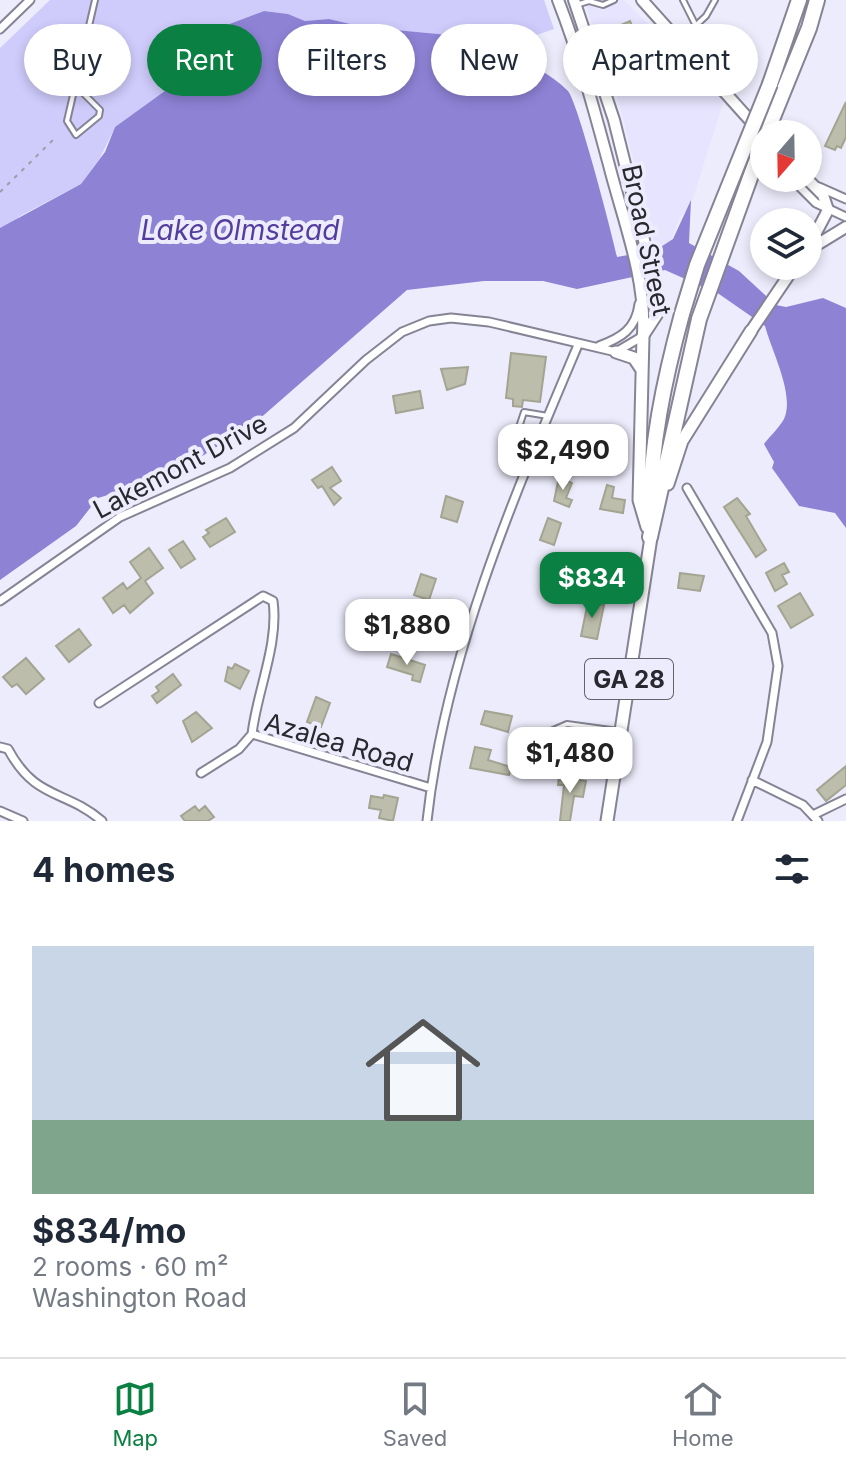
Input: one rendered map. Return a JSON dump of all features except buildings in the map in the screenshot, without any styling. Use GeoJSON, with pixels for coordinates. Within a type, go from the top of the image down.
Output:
{"type":"FeatureCollection","features":[{"type":"Feature","properties":{"kind":"highway","name":"GA 28"},"geometry":{"type":"LineString","coordinates":[[769,120],[799,0]]}},
{"type":"Feature","properties":{"kind":"highway","name":"GA 28"},"geometry":{"type":"LineString","coordinates":[[650,537],[650,474],[662,398],[697,265],[817,0]]}},
{"type":"Feature","properties":{"kind":"highway","name":"GA 28"},"geometry":{"type":"LineString","coordinates":[[650,537],[699,319],[750,178]]}},
{"type":"Feature","properties":{"kind":"main road","name":"Broad Street"},"geometry":{"type":"LineString","coordinates":[[558,0],[586,80],[631,245],[640,290],[643,336]]}},
{"type":"Feature","properties":{"kind":"main road"},"geometry":{"type":"LineString","coordinates":[[642,0],[665,24]]}},
{"type":"Feature","properties":{"kind":"main road","name":"Broad Street"},"geometry":{"type":"LineString","coordinates":[[575,3],[614,120],[647,241],[658,313],[643,336]]}},
{"type":"Feature","properties":{"kind":"main road"},"geometry":{"type":"LineString","coordinates":[[730,96],[751,120]]}},
{"type":"Feature","properties":{"kind":"main road"},"geometry":{"type":"LineString","coordinates":[[820,192],[828,210],[822,222]]}},
{"type":"Feature","properties":{"kind":"main road"},"geometry":{"type":"LineString","coordinates":[[822,241],[846,227]]}},
{"type":"Feature","properties":{"kind":"main road"},"geometry":{"type":"LineString","coordinates":[[650,537],[682,441],[785,280]]}},
{"type":"Feature","properties":{"kind":"main road"},"geometry":{"type":"LineString","coordinates":[[643,336],[639,500],[650,537]]}},
{"type":"Feature","properties":{"kind":"main road"},"geometry":{"type":"LineString","coordinates":[[616,352],[634,358],[642,370]]}},
{"type":"Feature","properties":{"kind":"main road","name":"GA 28"},"geometry":{"type":"LineString","coordinates":[[607,821],[650,537]]}},
{"type":"Feature","properties":{"kind":"street"},"geometry":{"type":"LineString","coordinates":[[0,29],[30,0]]}},
{"type":"Feature","properties":{"kind":"street"},"geometry":{"type":"LineString","coordinates":[[822,187],[846,199]]}},
{"type":"Feature","properties":{"kind":"street"},"geometry":{"type":"LineString","coordinates":[[804,192],[828,210],[846,217]]}},
{"type":"Feature","properties":{"kind":"street"},"geometry":{"type":"LineString","coordinates":[[597,347],[629,330],[637,319],[640,290]]}},
{"type":"Feature","properties":{"kind":"street","name":"Lakemont Drive"},"geometry":{"type":"LineString","coordinates":[[0,601],[120,517],[230,468],[294,428],[366,360],[402,332],[429,321],[451,318],[489,322],[616,352]]}},
{"type":"Feature","properties":{"kind":"street"},"geometry":{"type":"LineString","coordinates":[[616,352],[643,336]]}},
{"type":"Feature","properties":{"kind":"street"},"geometry":{"type":"LineString","coordinates":[[427,821],[451,693],[506,527],[578,345]]}},
{"type":"Feature","properties":{"kind":"street"},"geometry":{"type":"LineString","coordinates":[[687,488],[772,633],[778,666],[776,698],[767,742],[737,821]]}},
{"type":"Feature","properties":{"kind":"street"},"geometry":{"type":"LineString","coordinates":[[99,703],[263,596],[273,601],[276,621],[255,702],[252,734]]}},
{"type":"Feature","properties":{"kind":"street","name":"Azalea Road"},"geometry":{"type":"LineString","coordinates":[[201,773],[239,749],[252,734],[431,788]]}},
{"type":"Feature","properties":{"kind":"street"},"geometry":{"type":"LineString","coordinates":[[0,747],[8,749],[36,786],[83,807],[102,821]]}},
{"type":"Feature","properties":{"kind":"street"},"geometry":{"type":"LineString","coordinates":[[752,780],[803,805],[816,818],[846,799]]}},
{"type":"Feature","properties":{"kind":"street"},"geometry":{"type":"LineString","coordinates":[[0,811],[23,821]]}},
{"type":"Feature","properties":{"kind":"lane"},"geometry":{"type":"LineString","coordinates":[[89,24],[95,0]]}},
{"type":"Feature","properties":{"kind":"lane"},"geometry":{"type":"LineString","coordinates":[[575,3],[589,1],[603,5],[614,0]]}},
{"type":"Feature","properties":{"kind":"lane"},"geometry":{"type":"LineString","coordinates":[[683,0],[695,24],[706,16],[715,0]]}},
{"type":"Feature","properties":{"kind":"lane"},"geometry":{"type":"LineString","coordinates":[[75,85],[100,110],[99,116],[76,135],[67,121],[75,85]]}},
{"type":"Feature","properties":{"kind":"lane"},"geometry":{"type":"LineString","coordinates":[[514,442],[524,412],[548,416]]}},
{"type":"Feature","properties":{"kind":"lane"},"geometry":{"type":"LineString","coordinates":[[553,730],[567,724],[621,732]]}},
{"type":"Feature","properties":{"kind":"lane"},"geometry":{"type":"LineString","coordinates":[[533,765],[614,776]]}},
{"type":"Feature","properties":{"kind":"path"},"geometry":{"type":"LineString","coordinates":[[0,192],[57,136]]}},
{"type":"Feature","properties":{"kind":"shaded area"},"geometry":{"type":"Polygon","coordinates":[[[50,0],[544,0],[554,29],[547,31],[547,24],[431,24],[431,33],[415,32],[415,24],[350,24],[329,19],[305,21],[288,14],[264,11],[229,24],[147,24],[147,96],[158,96],[115,127],[100,158],[81,184],[20,216],[0,234],[0,48],[24,25],[24,96],[131,96],[131,24],[25,24],[50,0]]]}},
{"type":"Feature","properties":{"kind":"shaded area"},"geometry":{"type":"Polygon","coordinates":[[[584,0],[624,0],[648,24],[592,24],[584,0]]]}},
{"type":"Feature","properties":{"kind":"shaded area"},"geometry":{"type":"Polygon","coordinates":[[[617,96],[720,96],[724,100],[691,204],[680,217],[671,240],[656,250],[617,96]]]}},
{"type":"Feature","properties":{"kind":"water","name":"Lake Olmstead"},"geometry":{"type":"Polygon","coordinates":[[[264,11],[288,14],[305,21],[329,19],[350,24],[278,24],[278,96],[415,96],[415,32],[431,33],[431,96],[547,96],[547,74],[563,87],[563,96],[570,96],[573,101],[617,257],[656,250],[673,239],[691,200],[689,243],[739,271],[776,305],[786,307],[823,298],[846,308],[846,528],[835,513],[799,506],[772,468],[774,462],[764,444],[784,419],[787,409],[785,386],[765,326],[719,294],[665,270],[577,289],[543,281],[484,281],[407,290],[257,421],[171,476],[98,498],[76,526],[0,580],[0,228],[81,184],[105,152],[115,127],[158,96],[262,96],[262,24],[229,24],[264,11]]]}}]}
